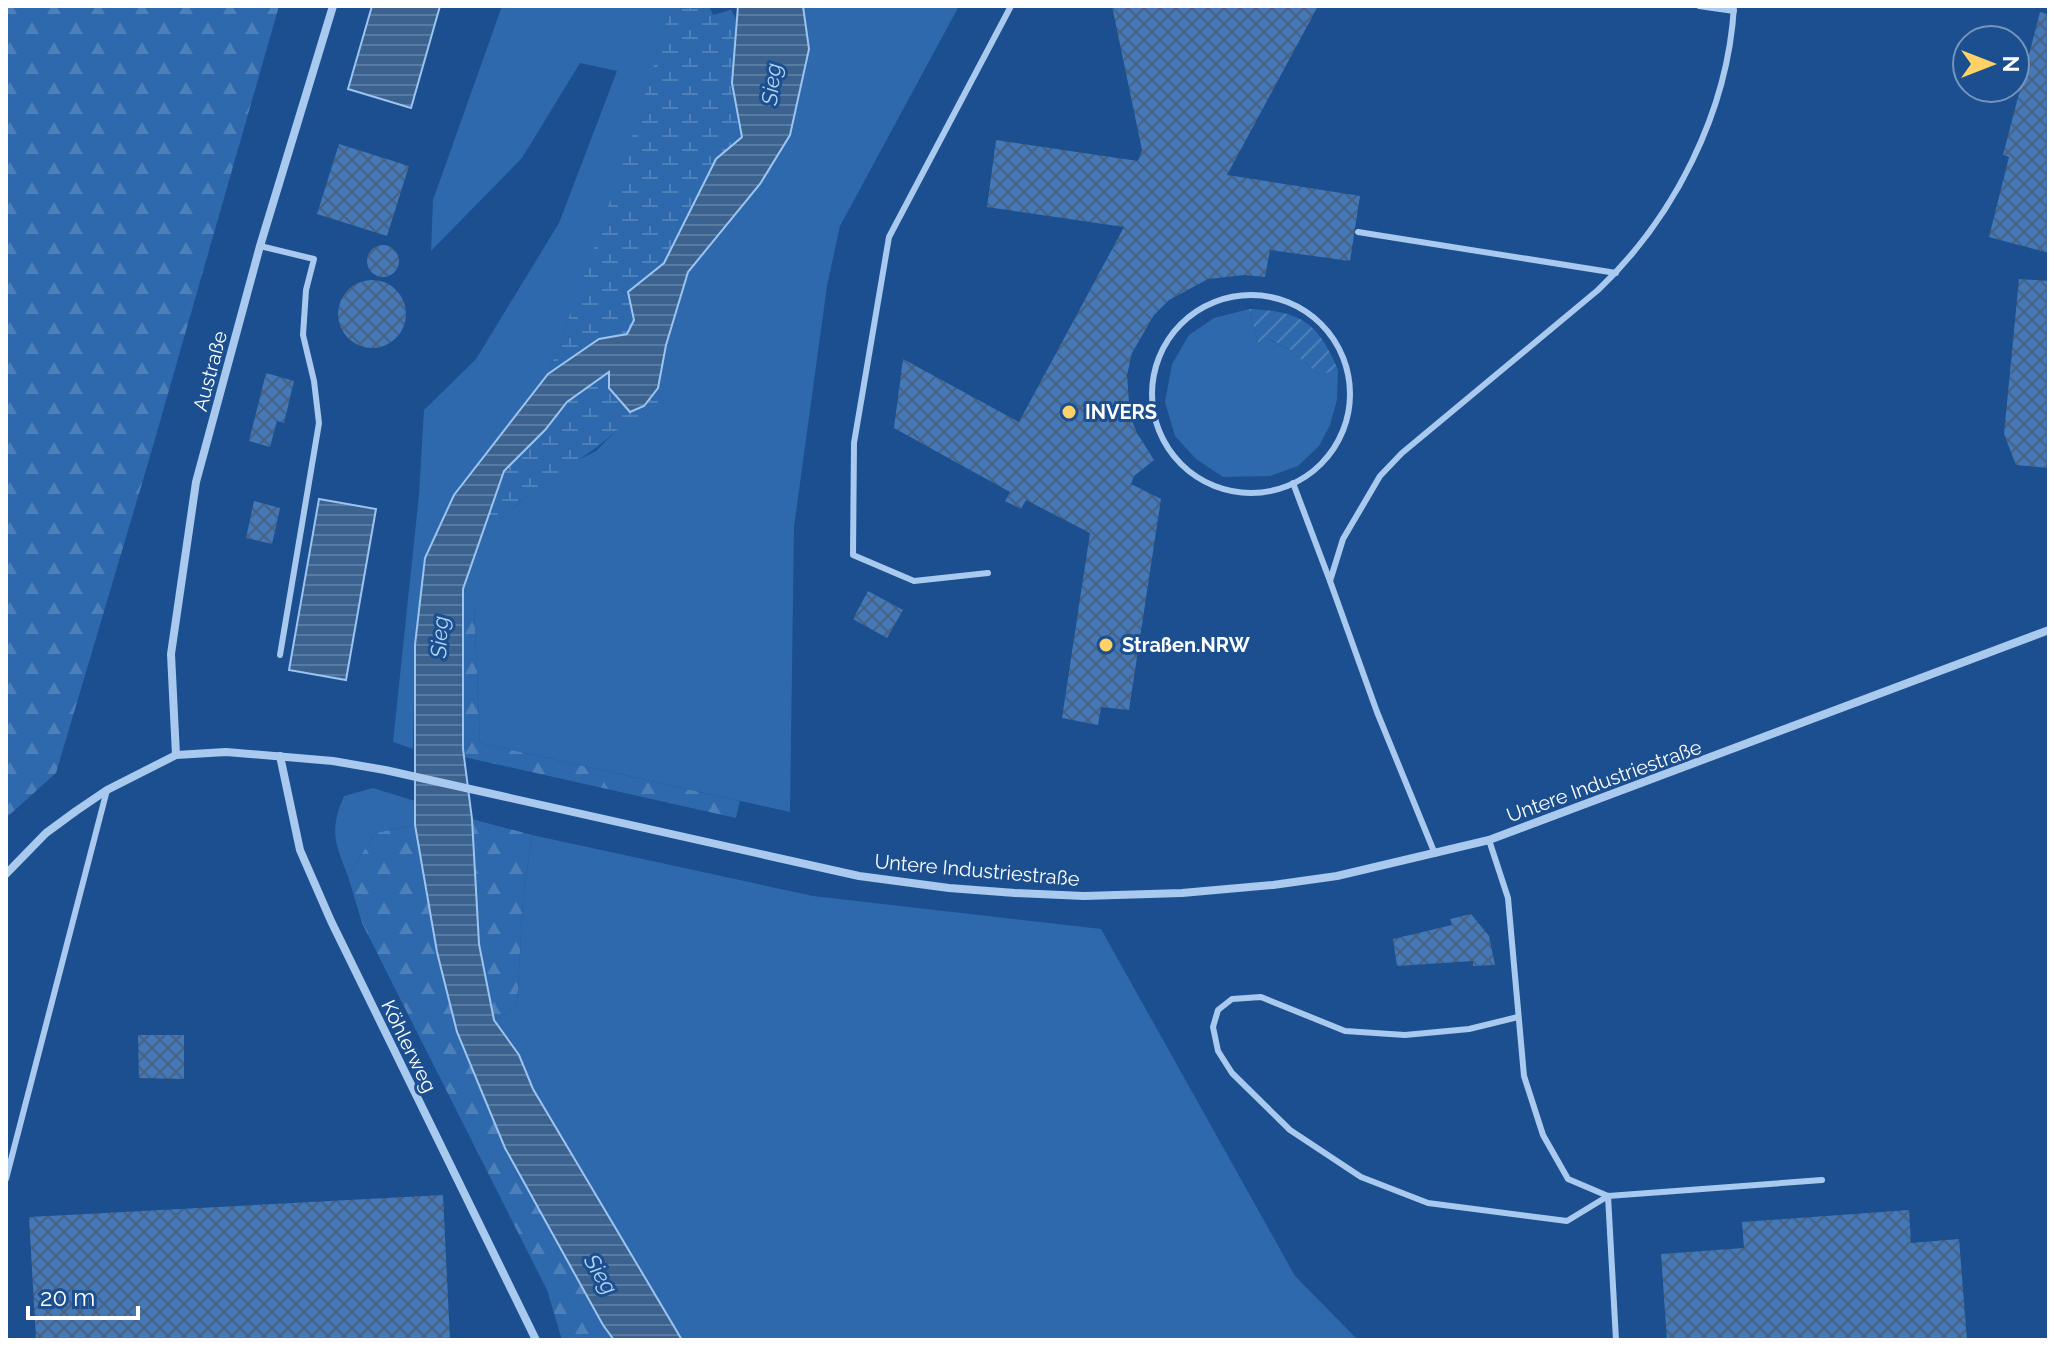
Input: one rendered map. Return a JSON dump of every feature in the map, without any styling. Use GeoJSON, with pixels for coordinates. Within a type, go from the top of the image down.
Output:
{"type":"FeatureCollection","features":[{"type":"Feature","properties":{"kind":"street","name":"Austraße"},"geometry":{"type":"LineString","coordinates":[[176,755],[171,654],[196,482],[260,246],[333,6]]}},
{"type":"Feature","properties":{"kind":"street","name":"Untere Industriestraße"},"geometry":{"type":"LineString","coordinates":[[6,874],[46,833],[107,790],[176,755],[226,752],[385,770],[757,855],[859,876],[949,888],[1084,896],[1182,893],[1273,885],[1337,876],[1489,840],[2049,630]]}},
{"type":"Feature","properties":{"kind":"street","name":"Köhlerweg"},"geometry":{"type":"LineString","coordinates":[[280,756],[300,850],[536,1340]]}},
{"type":"Feature","properties":{"kind":"lane"},"geometry":{"type":"LineString","coordinates":[[988,573],[914,581],[853,555],[854,443],[889,237],[1011,6]]}},
{"type":"Feature","properties":{"kind":"lane"},"geometry":{"type":"LineString","coordinates":[[1330,581],[1343,539],[1380,476],[1402,453],[1561,323],[1616,273],[1675,193],[1699,146],[1715,102],[1728,54],[1734,9],[1699,6]]}},
{"type":"Feature","properties":{"kind":"lane"},"geometry":{"type":"LineString","coordinates":[[1358,232],[1616,273]]}},
{"type":"Feature","properties":{"kind":"lane"},"geometry":{"type":"LineString","coordinates":[[260,246],[314,259],[306,290],[303,335],[314,381],[319,423],[280,655]]}},
{"type":"Feature","properties":{"kind":"lane"},"geometry":{"type":"LineString","coordinates":[[1245,294],[1278,298],[1308,312],[1334,337],[1347,368],[1351,400],[1343,433],[1323,463],[1293,483],[1275,491],[1239,493],[1206,483],[1177,461],[1159,431],[1152,399],[1157,362],[1167,340],[1185,320],[1214,301],[1245,294]]}},
{"type":"Feature","properties":{"kind":"lane"},"geometry":{"type":"LineString","coordinates":[[1293,483],[1377,712],[1435,854]]}},
{"type":"Feature","properties":{"kind":"lane"},"geometry":{"type":"LineString","coordinates":[[6,1179],[107,790]]}},
{"type":"Feature","properties":{"kind":"lane"},"geometry":{"type":"LineString","coordinates":[[1489,840],[1508,898],[1524,1076],[1543,1135],[1568,1179],[1608,1196]]}},
{"type":"Feature","properties":{"kind":"lane"},"geometry":{"type":"LineString","coordinates":[[1518,1017],[1469,1029],[1405,1035],[1345,1031],[1261,997],[1232,999],[1218,1010],[1213,1027],[1218,1051],[1232,1073],[1290,1130],[1361,1177],[1428,1203],[1567,1221],[1608,1196],[1822,1180]]}},
{"type":"Feature","properties":{"kind":"lane"},"geometry":{"type":"LineString","coordinates":[[1608,1196],[1616,1340]]}},
{"type":"Feature","properties":{"kind":"green space"},"geometry":{"type":"Polygon","coordinates":[[[6,6],[279,6],[56,773],[6,818],[6,6]]]}},
{"type":"Feature","properties":{"kind":"green space"},"geometry":{"type":"Polygon","coordinates":[[[502,6],[671,6],[646,100],[548,374],[505,431],[425,558],[415,645],[413,749],[393,742],[419,495],[424,410],[476,359],[559,223],[617,71],[580,63],[522,158],[431,251],[433,200],[502,6]]]}},
{"type":"Feature","properties":{"kind":"green space"},"geometry":{"type":"Polygon","coordinates":[[[671,6],[709,6],[713,15],[731,10],[736,18],[732,83],[742,137],[716,159],[664,263],[628,292],[634,320],[627,334],[599,339],[548,374],[629,145],[671,6]]]}},
{"type":"Feature","properties":{"kind":"green space"},"geometry":{"type":"Polygon","coordinates":[[[803,6],[959,6],[840,226],[827,286],[794,527],[790,812],[480,743],[474,606],[463,589],[481,536],[535,489],[568,465],[596,451],[618,429],[621,438],[660,398],[658,388],[666,345],[688,272],[760,184],[809,49],[803,6]]]}},
{"type":"Feature","properties":{"kind":"green space"},"geometry":{"type":"Polygon","coordinates":[[[1249,309],[1258,343],[1268,339],[1292,351],[1319,375],[1338,370],[1337,400],[1330,425],[1319,446],[1298,466],[1270,476],[1223,477],[1196,459],[1175,436],[1165,402],[1172,364],[1189,335],[1214,318],[1249,309]]]}},
{"type":"Feature","properties":{"kind":"green space"},"geometry":{"type":"Polygon","coordinates":[[[1249,309],[1282,313],[1305,322],[1323,340],[1338,370],[1319,375],[1292,351],[1269,339],[1258,343],[1249,309]]]}},
{"type":"Feature","properties":{"kind":"green space"},"geometry":{"type":"Polygon","coordinates":[[[610,372],[644,406],[658,388],[660,398],[648,425],[621,439],[617,430],[532,492],[481,536],[504,471],[545,430],[567,402],[610,372]]]}},
{"type":"Feature","properties":{"kind":"green space"},"geometry":{"type":"Polygon","coordinates":[[[463,589],[474,606],[480,743],[740,801],[736,818],[464,757],[463,589]]]}},
{"type":"Feature","properties":{"kind":"green space"},"geometry":{"type":"Polygon","coordinates":[[[373,788],[415,801],[415,825],[375,833],[348,876],[336,836],[336,818],[344,796],[373,788]]]}},
{"type":"Feature","properties":{"kind":"green space"},"geometry":{"type":"Polygon","coordinates":[[[472,819],[532,835],[523,899],[517,1006],[494,1020],[479,944],[472,819]]]}},
{"type":"Feature","properties":{"kind":"green space"},"geometry":{"type":"Polygon","coordinates":[[[415,825],[437,952],[457,1032],[505,1148],[614,1340],[562,1340],[547,1290],[362,923],[348,876],[375,833],[415,825]]]}},
{"type":"Feature","properties":{"kind":"green space"},"geometry":{"type":"Polygon","coordinates":[[[532,835],[813,896],[1101,929],[1295,1276],[1358,1340],[682,1340],[533,1089],[519,1055],[494,1020],[517,1006],[523,899],[532,835]]]}},
{"type":"Feature","properties":{"kind":"water"},"geometry":{"type":"Polygon","coordinates":[[[372,6],[440,6],[411,108],[348,89],[372,6]]]}},
{"type":"Feature","properties":{"kind":"water","name":"Sieg"},"geometry":{"type":"Polygon","coordinates":[[[738,6],[803,6],[809,49],[790,135],[760,184],[688,272],[666,345],[658,388],[644,406],[630,412],[609,388],[609,372],[567,402],[545,430],[504,471],[463,589],[463,749],[472,819],[479,944],[494,1020],[519,1055],[533,1089],[682,1340],[614,1340],[505,1148],[457,1032],[437,952],[415,825],[415,645],[425,558],[454,495],[548,374],[599,339],[627,334],[634,320],[628,292],[664,263],[716,159],[742,137],[732,83],[738,6]]]}},
{"type":"Feature","properties":{"kind":"water"},"geometry":{"type":"Polygon","coordinates":[[[319,499],[376,509],[346,680],[289,670],[319,499]]]}},
{"type":"Feature","properties":{"kind":"building"},"geometry":{"type":"Polygon","coordinates":[[[1112,6],[1318,6],[1227,175],[1360,196],[1350,261],[1270,250],[1265,277],[1244,275],[1208,279],[1169,300],[1154,315],[1132,353],[1127,375],[1130,416],[1154,460],[1134,476],[1131,484],[1161,499],[1129,710],[1101,707],[1098,725],[1062,718],[1090,533],[1026,500],[1021,509],[1005,501],[1010,492],[894,428],[903,359],[1019,422],[1124,227],[987,207],[996,140],[1138,161],[1142,150],[1112,6]]]}},
{"type":"Feature","properties":{"kind":"building"},"geometry":{"type":"Polygon","coordinates":[[[2040,12],[2049,14],[2049,253],[1989,237],[2009,157],[2003,155],[2016,104],[2031,104],[2031,47],[2040,12]]]}},
{"type":"Feature","properties":{"kind":"building"},"geometry":{"type":"Polygon","coordinates":[[[339,144],[409,166],[387,236],[317,214],[339,144]]]}},
{"type":"Feature","properties":{"kind":"building"},"geometry":{"type":"Polygon","coordinates":[[[383,245],[395,249],[399,261],[395,273],[383,277],[371,273],[367,261],[371,249],[383,245]]]}},
{"type":"Feature","properties":{"kind":"building"},"geometry":{"type":"Polygon","coordinates":[[[2019,279],[2049,281],[2049,468],[2016,465],[2004,434],[2019,279]]]}},
{"type":"Feature","properties":{"kind":"building"},"geometry":{"type":"Polygon","coordinates":[[[372,280],[396,290],[406,314],[396,338],[372,348],[348,338],[338,314],[348,290],[372,280]]]}},
{"type":"Feature","properties":{"kind":"building"},"geometry":{"type":"Polygon","coordinates":[[[266,373],[294,381],[284,423],[277,421],[270,447],[249,441],[266,373]]]}},
{"type":"Feature","properties":{"kind":"building"},"geometry":{"type":"Polygon","coordinates":[[[254,501],[280,508],[272,544],[246,538],[254,501]]]}},
{"type":"Feature","properties":{"kind":"building"},"geometry":{"type":"Polygon","coordinates":[[[868,591],[903,610],[887,638],[853,619],[868,591]]]}},
{"type":"Feature","properties":{"kind":"building"},"geometry":{"type":"Polygon","coordinates":[[[1471,914],[1489,936],[1495,965],[1473,966],[1473,961],[1397,966],[1393,939],[1452,925],[1450,919],[1471,914]]]}},
{"type":"Feature","properties":{"kind":"building"},"geometry":{"type":"Polygon","coordinates":[[[138,1035],[184,1035],[184,1079],[139,1078],[138,1035]]]}},
{"type":"Feature","properties":{"kind":"building"},"geometry":{"type":"Polygon","coordinates":[[[443,1195],[450,1340],[36,1340],[29,1217],[443,1195]]]}},
{"type":"Feature","properties":{"kind":"building"},"geometry":{"type":"Polygon","coordinates":[[[1909,1210],[1911,1243],[1959,1239],[1967,1340],[1667,1340],[1661,1254],[1744,1248],[1742,1222],[1909,1210]]]}},
{"type":"Feature","properties":{"kind":"place","name":"INVERS"},"geometry":{"type":"Point","coordinates":[1069,412]}},
{"type":"Feature","properties":{"kind":"place","name":"Straßen.NRW"},"geometry":{"type":"Point","coordinates":[1106,645]}}]}
